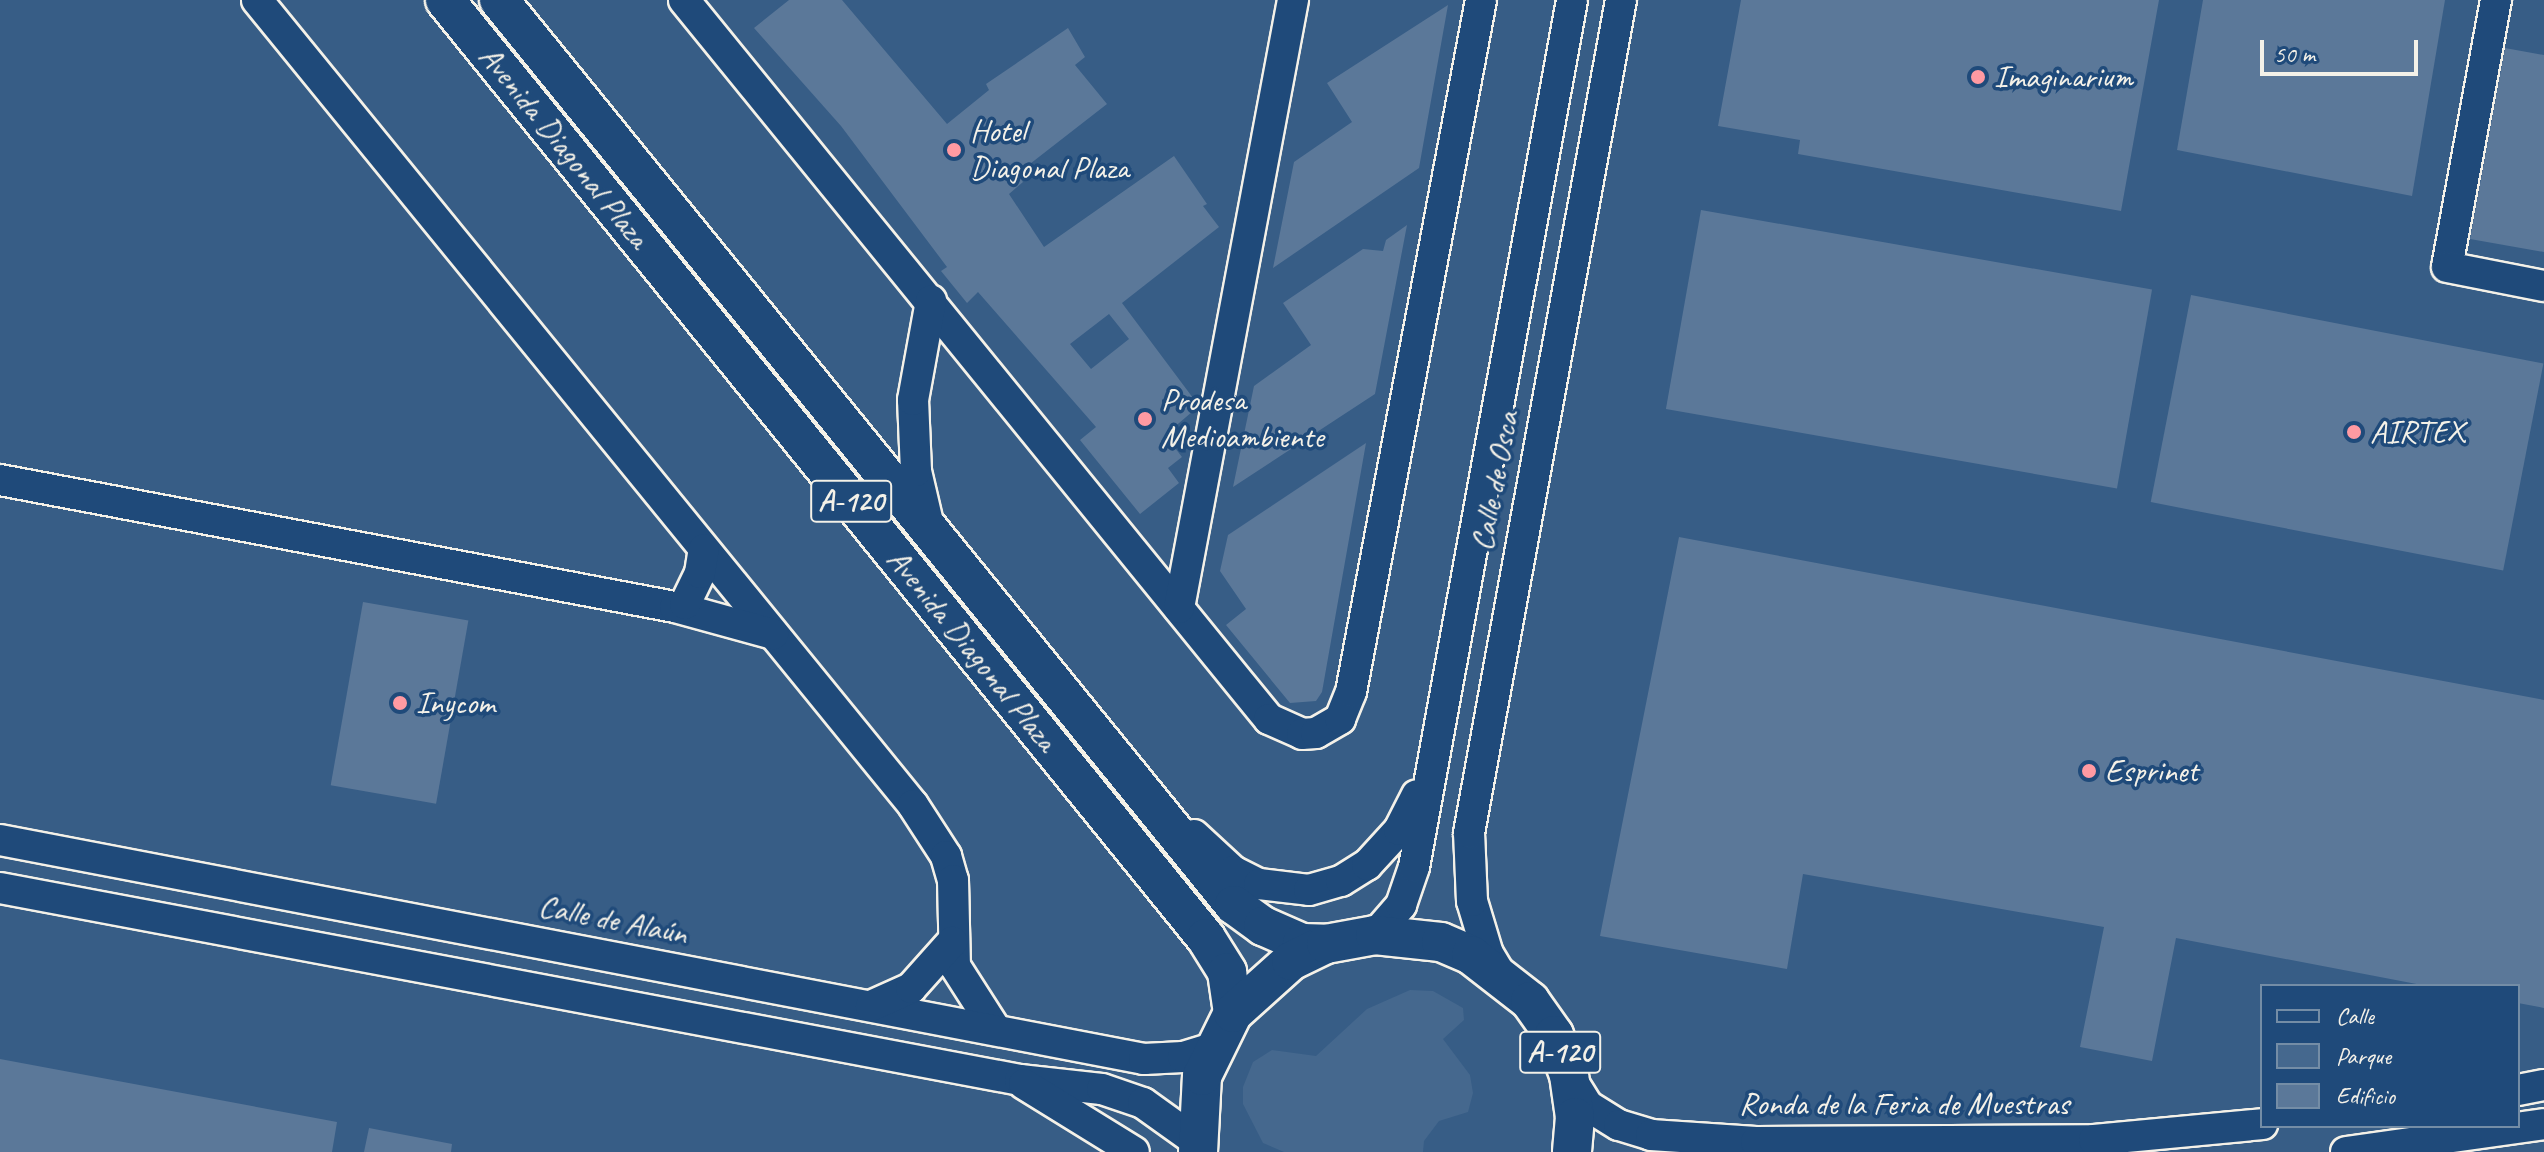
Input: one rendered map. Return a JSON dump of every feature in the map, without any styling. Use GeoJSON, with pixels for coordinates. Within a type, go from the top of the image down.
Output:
{"type":"FeatureCollection","features":[{"type":"Feature","properties":{"kind":"main road","name":"Avenida Diagonal Plaza"},"geometry":{"type":"LineString","coordinates":[[445,0],[1206,938],[1227,972],[1233,1013]]}},
{"type":"Feature","properties":{"kind":"main road","name":"Avenida Diagonal Plaza"},"geometry":{"type":"LineString","coordinates":[[499,0],[1246,917],[1302,943],[1326,944]]}},
{"type":"Feature","properties":{"kind":"main road","name":"A-120"},"geometry":{"type":"LineString","coordinates":[[1197,1146],[1199,1091],[1212,1048],[1233,1013],[1291,961],[1326,944],[1375,935],[1441,942],[1499,972],[1530,1001],[1554,1035],[1569,1075],[1575,1117],[1572,1152]]}},
{"type":"Feature","properties":{"kind":"street"},"geometry":{"type":"LineString","coordinates":[[257,0],[933,833],[953,880],[957,908],[952,942],[955,966],[996,1030]]}},
{"type":"Feature","properties":{"kind":"street"},"geometry":{"type":"LineString","coordinates":[[684,0],[1269,719],[1286,730],[1316,733],[1340,719],[1351,692],[1481,0]]}},
{"type":"Feature","properties":{"kind":"street"},"geometry":{"type":"LineString","coordinates":[[1179,608],[1293,0]]}},
{"type":"Feature","properties":{"kind":"street","name":"Calle de Osca"},"geometry":{"type":"LineString","coordinates":[[1375,935],[1407,894],[1572,0]]}},
{"type":"Feature","properties":{"kind":"street","name":"Calle de Osca"},"geometry":{"type":"LineString","coordinates":[[1499,972],[1488,954],[1472,901],[1469,833],[1621,0]]}},
{"type":"Feature","properties":{"kind":"street"},"geometry":{"type":"LineString","coordinates":[[2496,0],[2447,267],[2544,286]]}},
{"type":"Feature","properties":{"kind":"street","name":"Avenida Diagonal Plaza"},"geometry":{"type":"LineString","coordinates":[[930,529],[916,471],[913,400],[931,301]]}},
{"type":"Feature","properties":{"kind":"street"},"geometry":{"type":"LineString","coordinates":[[0,480],[690,609],[773,634]]}},
{"type":"Feature","properties":{"kind":"street"},"geometry":{"type":"LineString","coordinates":[[690,609],[704,549]]}},
{"type":"Feature","properties":{"kind":"street"},"geometry":{"type":"LineString","coordinates":[[690,609],[736,588]]}},
{"type":"Feature","properties":{"kind":"street"},"geometry":{"type":"LineString","coordinates":[[1130,774],[1233,871],[1284,890],[1341,881],[1367,865],[1399,830],[1427,775]]}},
{"type":"Feature","properties":{"kind":"street","name":"Calle de Alaún"},"geometry":{"type":"LineString","coordinates":[[0,840],[1144,1059],[1183,1057],[1212,1048]]}},
{"type":"Feature","properties":{"kind":"street"},"geometry":{"type":"LineString","coordinates":[[0,888],[1020,1080],[1124,1095],[1157,1111],[1197,1146]]}},
{"type":"Feature","properties":{"kind":"street"},"geometry":{"type":"LineString","coordinates":[[871,1006],[911,988],[952,942]]}},
{"type":"Feature","properties":{"kind":"street","name":"Ronda de la Feria de Muestras"},"geometry":{"type":"LineString","coordinates":[[1569,1075],[1588,1106],[1619,1125],[1651,1135],[1756,1142],[2094,1140],[2260,1124]]}},
{"type":"Feature","properties":{"kind":"street"},"geometry":{"type":"LineString","coordinates":[[1020,1080],[1034,1095],[1092,1122],[1134,1152]]}},
{"type":"Feature","properties":{"kind":"street"},"geometry":{"type":"LineString","coordinates":[[2520,1090],[2544,1085]]}},
{"type":"Feature","properties":{"kind":"street"},"geometry":{"type":"LineString","coordinates":[[2346,1152],[2527,1135]]}},
{"type":"Feature","properties":{"kind":"shaded area"},"geometry":{"type":"Polygon","coordinates":[[[0,0],[2544,0],[2544,1152],[0,1152],[0,0]]]}},
{"type":"Feature","properties":{"kind":"green space"},"geometry":{"type":"Polygon","coordinates":[[[1410,990],[1433,991],[1463,1008],[1464,1020],[1443,1039],[1470,1075],[1473,1093],[1468,1112],[1439,1121],[1424,1141],[1423,1152],[1284,1152],[1263,1143],[1243,1104],[1243,1087],[1253,1062],[1272,1050],[1316,1056],[1367,1009],[1410,990]]]}},
{"type":"Feature","properties":{"kind":"building"},"geometry":{"type":"Polygon","coordinates":[[[789,0],[842,0],[947,124],[989,90],[986,84],[1068,28],[1085,57],[1075,65],[1107,104],[1017,174],[1023,182],[1009,194],[1044,247],[1174,156],[1219,227],[1122,303],[1199,406],[1165,435],[1182,457],[1168,468],[1179,483],[1140,514],[1080,440],[1096,427],[978,292],[967,303],[941,271],[947,267],[841,126],[754,28],[789,0]],[[1109,314],[1070,344],[1091,369],[1129,339],[1109,314]]]}},
{"type":"Feature","properties":{"kind":"building","name":"Imaginarium"},"geometry":{"type":"Polygon","coordinates":[[[1741,0],[2159,0],[2121,211],[1798,154],[1800,140],[1718,126],[1741,0]]]}},
{"type":"Feature","properties":{"kind":"building"},"geometry":{"type":"Polygon","coordinates":[[[2203,0],[2445,0],[2412,196],[2177,150],[2203,0]]]}},
{"type":"Feature","properties":{"kind":"building"},"geometry":{"type":"Polygon","coordinates":[[[1448,5],[1419,168],[1273,268],[1294,162],[1352,122],[1327,83],[1448,5]]]}},
{"type":"Feature","properties":{"kind":"building"},"geometry":{"type":"Polygon","coordinates":[[[2505,48],[2544,55],[2544,252],[2470,239],[2505,48]]]}},
{"type":"Feature","properties":{"kind":"building"},"geometry":{"type":"Polygon","coordinates":[[[1701,210],[2152,290],[2117,488],[1666,409],[1701,210]]]}},
{"type":"Feature","properties":{"kind":"building"},"geometry":{"type":"Polygon","coordinates":[[[1407,225],[1375,394],[1233,487],[1254,386],[1311,345],[1283,303],[1363,249],[1383,251],[1386,240],[1407,225]]]}},
{"type":"Feature","properties":{"kind":"building","name":"AIRTEX"},"geometry":{"type":"Polygon","coordinates":[[[2191,295],[2543,364],[2503,571],[2151,502],[2191,295]]]}},
{"type":"Feature","properties":{"kind":"building"},"geometry":{"type":"Polygon","coordinates":[[[1366,443],[1322,692],[1316,701],[1290,703],[1226,625],[1246,609],[1220,571],[1228,535],[1366,443]]]}},
{"type":"Feature","properties":{"kind":"building","name":"Esprinet"},"geometry":{"type":"Polygon","coordinates":[[[1679,537],[2544,700],[2544,1008],[2520,1003],[2520,984],[2417,984],[2176,938],[2152,1061],[2080,1047],[2104,927],[1803,874],[1787,969],[1600,936],[1679,537]]]}},
{"type":"Feature","properties":{"kind":"building","name":"Inycom"},"geometry":{"type":"Polygon","coordinates":[[[363,602],[468,621],[436,804],[331,785],[363,602]]]}},
{"type":"Feature","properties":{"kind":"building"},"geometry":{"type":"Polygon","coordinates":[[[0,1059],[337,1122],[332,1152],[0,1152],[0,1059]]]}},
{"type":"Feature","properties":{"kind":"building"},"geometry":{"type":"Polygon","coordinates":[[[369,1128],[452,1144],[451,1152],[364,1152],[369,1128]]]}},
{"type":"Feature","properties":{"kind":"place","name":"Imaginarium"},"geometry":{"type":"Point","coordinates":[1978,77]}},
{"type":"Feature","properties":{"kind":"place","name":"Hotel Diagonal Plaza"},"geometry":{"type":"Point","coordinates":[954,150]}},
{"type":"Feature","properties":{"kind":"place","name":"Prodesa Medioambiente"},"geometry":{"type":"Point","coordinates":[1145,419]}},
{"type":"Feature","properties":{"kind":"place","name":"AIRTEX"},"geometry":{"type":"Point","coordinates":[2354,432]}},
{"type":"Feature","properties":{"kind":"place","name":"Inycom"},"geometry":{"type":"Point","coordinates":[400,703]}},
{"type":"Feature","properties":{"kind":"place","name":"Esprinet"},"geometry":{"type":"Point","coordinates":[2089,771]}}]}
